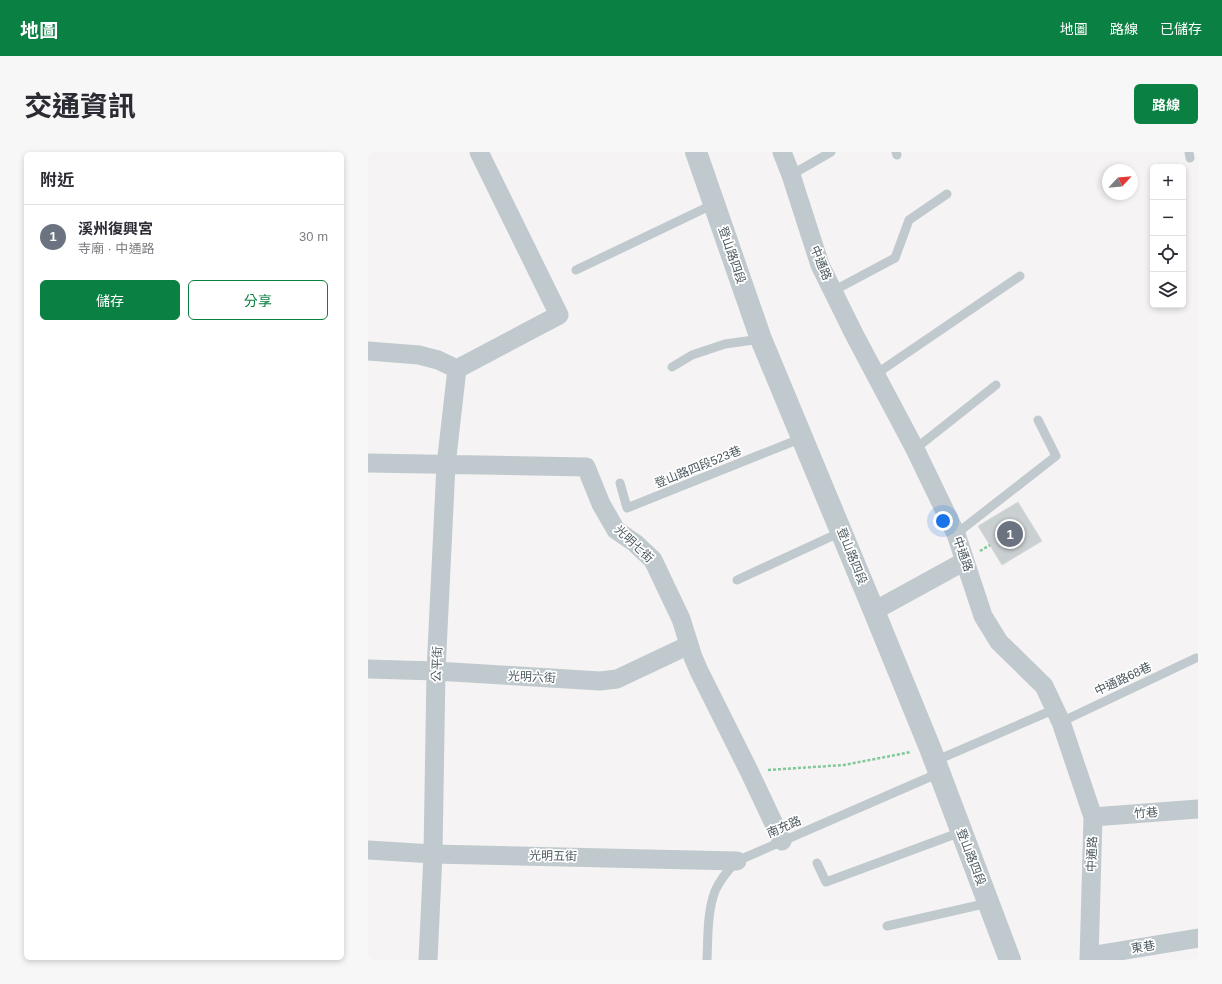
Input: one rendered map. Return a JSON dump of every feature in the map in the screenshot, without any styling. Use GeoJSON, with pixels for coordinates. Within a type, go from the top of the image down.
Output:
{"type":"FeatureCollection","features":[{"type":"Feature","properties":{"kind":"street"},"geometry":{"type":"LineString","coordinates":[[368,351],[419,355],[438,360],[457,368],[559,315],[479,152]]}},
{"type":"Feature","properties":{"kind":"street","name":"登山路四段"},"geometry":{"type":"LineString","coordinates":[[696,152],[761,339],[842,532],[935,761],[1010,960]]}},
{"type":"Feature","properties":{"kind":"street","name":"中通路"},"geometry":{"type":"LineString","coordinates":[[782,152],[820,265],[854,334],[915,449],[956,534],[972,556],[983,616],[999,642],[1044,686],[1058,716],[1093,817],[1089,958]]}},
{"type":"Feature","properties":{"kind":"street","name":"公平街"},"geometry":{"type":"LineString","coordinates":[[428,960],[433,854],[436,671],[446,465],[457,368]]}},
{"type":"Feature","properties":{"kind":"street","name":"光明七街"},"geometry":{"type":"LineString","coordinates":[[368,463],[586,468],[601,504],[616,530],[635,543],[653,560],[681,619],[699,671],[782,841]]}},
{"type":"Feature","properties":{"kind":"street"},"geometry":{"type":"LineString","coordinates":[[874,611],[972,556]]}},
{"type":"Feature","properties":{"kind":"street","name":"光明六街"},"geometry":{"type":"LineString","coordinates":[[368,670],[436,671],[600,681],[617,679],[689,645]]}},
{"type":"Feature","properties":{"kind":"street","name":"竹巷"},"geometry":{"type":"LineString","coordinates":[[1093,817],[1198,809]]}},
{"type":"Feature","properties":{"kind":"street","name":"光明五街"},"geometry":{"type":"LineString","coordinates":[[368,850],[433,854],[737,860]]}},
{"type":"Feature","properties":{"kind":"street","name":"東巷"},"geometry":{"type":"LineString","coordinates":[[1089,958],[1198,938]]}},
{"type":"Feature","properties":{"kind":"lane"},"geometry":{"type":"LineString","coordinates":[[791,175],[831,152]]}},
{"type":"Feature","properties":{"kind":"lane"},"geometry":{"type":"LineString","coordinates":[[833,291],[895,258],[909,220],[947,194]]}},
{"type":"Feature","properties":{"kind":"lane"},"geometry":{"type":"LineString","coordinates":[[576,270],[714,204]]}},
{"type":"Feature","properties":{"kind":"lane"},"geometry":{"type":"LineString","coordinates":[[876,374],[1020,276]]}},
{"type":"Feature","properties":{"kind":"lane"},"geometry":{"type":"LineString","coordinates":[[672,367],[692,355],[724,344],[761,339]]}},
{"type":"Feature","properties":{"kind":"lane"},"geometry":{"type":"LineString","coordinates":[[915,449],[996,385]]}},
{"type":"Feature","properties":{"kind":"lane"},"geometry":{"type":"LineString","coordinates":[[956,534],[1056,456],[1038,420]]}},
{"type":"Feature","properties":{"kind":"lane","name":"登山路四段523巷"},"geometry":{"type":"LineString","coordinates":[[620,483],[628,508],[802,437]]}},
{"type":"Feature","properties":{"kind":"lane"},"geometry":{"type":"LineString","coordinates":[[737,580],[842,532]]}},
{"type":"Feature","properties":{"kind":"lane","name":"中通路68巷"},"geometry":{"type":"LineString","coordinates":[[935,761],[1058,716],[1196,658]]}},
{"type":"Feature","properties":{"kind":"lane","name":"南充路"},"geometry":{"type":"LineString","coordinates":[[708,960],[709,920],[716,891],[728,870],[737,860],[782,841],[935,761]]}},
{"type":"Feature","properties":{"kind":"lane"},"geometry":{"type":"LineString","coordinates":[[816,863],[826,882],[961,832]]}},
{"type":"Feature","properties":{"kind":"lane"},"geometry":{"type":"LineString","coordinates":[[887,926],[988,903]]}},
{"type":"Feature","properties":{"kind":"path"},"geometry":{"type":"LineString","coordinates":[[972,556],[990,545]]}},
{"type":"Feature","properties":{"kind":"path"},"geometry":{"type":"LineString","coordinates":[[749,771],[935,761]]}},
{"type":"Feature","properties":{"kind":"building"},"geometry":{"type":"Polygon","coordinates":[[[1018,502],[1042,541],[1002,565],[978,526],[1018,502]]]}},
{"type":"Feature","properties":{"kind":"place","name":"溪州復興宮"},"geometry":{"type":"Point","coordinates":[1010,534]}}]}
